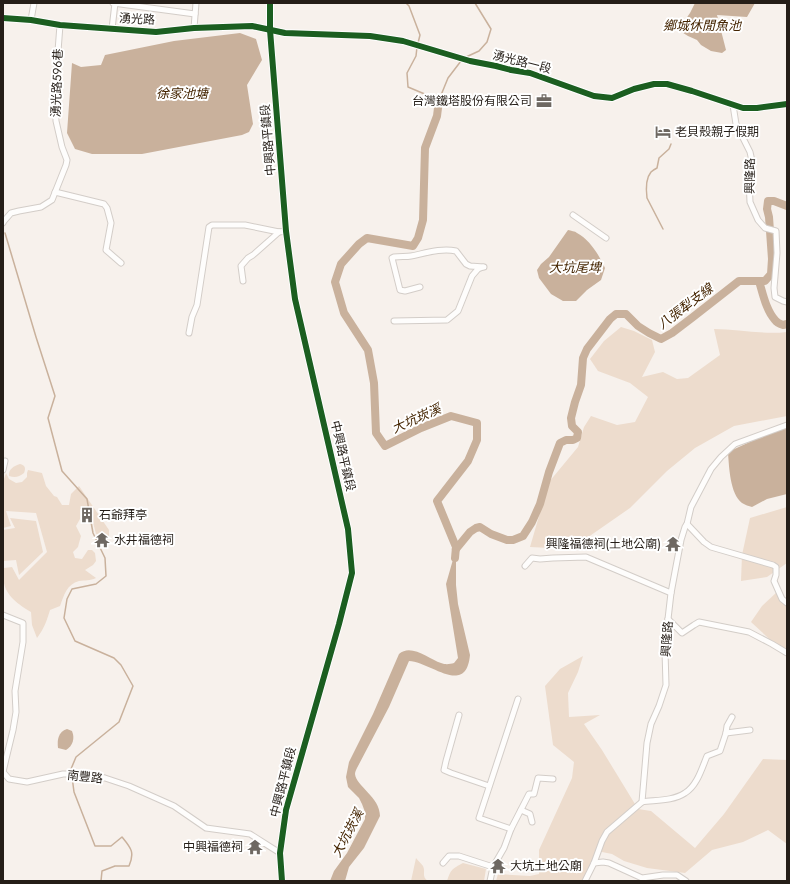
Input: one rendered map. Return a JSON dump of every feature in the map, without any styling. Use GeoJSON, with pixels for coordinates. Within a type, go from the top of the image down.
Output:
{"type":"FeatureCollection","features":[{"type":"Feature","properties":{"kind":"street"},"geometry":{"type":"LineString","coordinates":[[31,20],[34,3]]}},
{"type":"Feature","properties":{"kind":"street"},"geometry":{"type":"LineString","coordinates":[[112,29],[115,3],[195,14]]}},
{"type":"Feature","properties":{"kind":"street"},"geometry":{"type":"LineString","coordinates":[[194,28],[196,3]]}},
{"type":"Feature","properties":{"kind":"street","name":"中興路平鎮段"},"geometry":{"type":"LineString","coordinates":[[270,3],[270,30],[286,231],[295,298],[348,529],[352,573],[340,624],[286,810],[280,853],[282,881]]}},
{"type":"Feature","properties":{"kind":"street","name":"湧光路"},"geometry":{"type":"LineString","coordinates":[[3,18],[31,20],[60,25],[156,32],[194,28],[252,26],[270,30]]}},
{"type":"Feature","properties":{"kind":"street","name":"湧光路596巷"},"geometry":{"type":"LineString","coordinates":[[3,224],[11,213],[41,207],[52,200],[66,165],[56,120],[56,90],[60,25]]}},
{"type":"Feature","properties":{"kind":"street","name":"湧光路一段"},"geometry":{"type":"LineString","coordinates":[[270,30],[285,33],[370,36],[403,41],[470,61],[530,73],[594,96],[612,98],[634,89],[654,84],[666,84],[743,108],[757,108],[787,104]]}},
{"type":"Feature","properties":{"kind":"street","name":"興隆路"},"geometry":{"type":"LineString","coordinates":[[733,105],[736,124],[750,152],[752,162],[749,180],[750,202],[758,220],[765,228],[776,231],[777,253],[774,288],[775,297],[787,302]]}},
{"type":"Feature","properties":{"kind":"street"},"geometry":{"type":"LineString","coordinates":[[55,192],[104,204],[107,208],[111,223],[106,250],[121,263]]}},
{"type":"Feature","properties":{"kind":"street"},"geometry":{"type":"LineString","coordinates":[[573,215],[606,238]]}},
{"type":"Feature","properties":{"kind":"street"},"geometry":{"type":"LineString","coordinates":[[189,333],[192,317],[197,305],[209,227],[212,225],[245,225],[279,232],[286,231]]}},
{"type":"Feature","properties":{"kind":"street"},"geometry":{"type":"LineString","coordinates":[[243,281],[241,266],[248,258],[279,232]]}},
{"type":"Feature","properties":{"kind":"street"},"geometry":{"type":"LineString","coordinates":[[394,321],[447,320],[458,311],[472,276],[478,269],[484,267],[470,266],[466,264],[456,251],[450,250],[433,251],[392,258],[400,290],[405,291],[420,287]]}},
{"type":"Feature","properties":{"kind":"street","name":"興隆路"},"geometry":{"type":"LineString","coordinates":[[642,802],[647,743],[651,724],[666,685],[665,651],[668,638],[668,618],[671,593],[681,540],[691,507],[711,469],[721,456],[735,444],[787,425]]}},
{"type":"Feature","properties":{"kind":"street"},"geometry":{"type":"LineString","coordinates":[[3,470],[5,461]]}},
{"type":"Feature","properties":{"kind":"street"},"geometry":{"type":"LineString","coordinates":[[687,524],[704,542],[712,547],[776,567],[774,581],[782,599],[787,603]]}},
{"type":"Feature","properties":{"kind":"street"},"geometry":{"type":"LineString","coordinates":[[525,566],[532,558],[586,557],[671,593]]}},
{"type":"Feature","properties":{"kind":"street","name":"南豐路"},"geometry":{"type":"LineString","coordinates":[[3,615],[24,623],[23,642],[15,691],[16,712],[4,772],[9,779],[27,782],[63,774],[81,774],[105,778],[129,786],[174,806],[206,828],[250,834],[280,853]]}},
{"type":"Feature","properties":{"kind":"street"},"geometry":{"type":"LineString","coordinates":[[668,618],[682,633],[699,622],[749,632],[787,653]]}},
{"type":"Feature","properties":{"kind":"street"},"geometry":{"type":"LineString","coordinates":[[511,829],[479,818],[518,699]]}},
{"type":"Feature","properties":{"kind":"street"},"geometry":{"type":"LineString","coordinates":[[459,715],[444,770],[489,786]]}},
{"type":"Feature","properties":{"kind":"street"},"geometry":{"type":"LineString","coordinates":[[585,881],[607,832],[642,802],[674,798],[686,793],[694,785],[706,756],[720,751],[727,726],[732,717]]}},
{"type":"Feature","properties":{"kind":"street"},"geometry":{"type":"LineString","coordinates":[[726,733],[750,730]]}},
{"type":"Feature","properties":{"kind":"street"},"geometry":{"type":"LineString","coordinates":[[490,881],[493,866],[504,848],[511,829],[529,794],[534,794],[538,778],[553,779]]}},
{"type":"Feature","properties":{"kind":"street"},"geometry":{"type":"LineString","coordinates":[[521,810],[530,814],[532,822]]}},
{"type":"Feature","properties":{"kind":"street"},"geometry":{"type":"LineString","coordinates":[[443,863],[449,856],[459,856],[493,866]]}},
{"type":"Feature","properties":{"kind":"street"},"geometry":{"type":"LineString","coordinates":[[594,863],[609,863],[642,878],[677,875],[686,881]]}},
{"type":"Feature","properties":{"kind":"shaded area"},"geometry":{"type":"Polygon","coordinates":[[[621,327],[634,331],[652,340],[655,352],[642,377],[663,372],[677,379],[688,378],[720,355],[714,329],[769,333],[787,332],[787,416],[734,426],[695,448],[667,471],[630,508],[571,549],[530,547],[549,482],[578,447],[584,427],[591,416],[617,425],[635,422],[648,397],[630,383],[598,371],[590,359],[604,341],[621,327]]]}},
{"type":"Feature","properties":{"kind":"shaded area"},"geometry":{"type":"Polygon","coordinates":[[[20,464],[25,467],[24,473],[17,477],[9,476],[10,470],[20,464]]]}},
{"type":"Feature","properties":{"kind":"shaded area"},"geometry":{"type":"Polygon","coordinates":[[[28,470],[42,473],[46,486],[54,496],[57,497],[62,505],[69,505],[71,494],[79,486],[109,530],[109,536],[96,534],[93,522],[87,510],[80,509],[80,519],[76,526],[81,536],[78,547],[73,552],[75,558],[82,559],[88,550],[92,550],[95,553],[96,561],[85,570],[96,578],[75,582],[69,587],[60,606],[50,610],[42,631],[37,638],[32,625],[31,612],[19,604],[9,594],[4,583],[3,576],[4,568],[12,567],[19,580],[47,552],[36,513],[6,511],[11,526],[3,528],[3,482],[6,473],[9,479],[16,483],[22,482],[27,477],[28,470]]]}},
{"type":"Feature","properties":{"kind":"shaded area"},"geometry":{"type":"Polygon","coordinates":[[[787,507],[787,563],[767,577],[741,581],[742,555],[750,518],[787,507]]]}},
{"type":"Feature","properties":{"kind":"shaded area"},"geometry":{"type":"Polygon","coordinates":[[[10,518],[36,521],[43,552],[19,575],[16,560],[3,561],[3,530],[15,528],[10,518]]]}},
{"type":"Feature","properties":{"kind":"shaded area"},"geometry":{"type":"Polygon","coordinates":[[[778,591],[787,602],[787,651],[780,649],[751,622],[762,606],[778,591]]]}},
{"type":"Feature","properties":{"kind":"shaded area"},"geometry":{"type":"Polygon","coordinates":[[[583,656],[578,672],[568,693],[569,717],[600,715],[584,724],[602,750],[638,809],[651,811],[695,848],[724,814],[763,759],[787,760],[787,844],[768,830],[743,842],[712,850],[685,873],[647,868],[624,861],[612,854],[597,851],[583,881],[496,881],[498,874],[530,876],[539,874],[539,850],[572,778],[574,762],[553,745],[545,686],[560,669],[583,656]]]}},
{"type":"Feature","properties":{"kind":"shaded area"},"geometry":{"type":"Polygon","coordinates":[[[416,858],[423,866],[424,876],[428,881],[411,881],[416,858]]]}},
{"type":"Feature","properties":{"kind":"shaded area"},"geometry":{"type":"Polygon","coordinates":[[[463,863],[486,869],[484,881],[447,881],[452,870],[463,863]]]}},
{"type":"Feature","properties":{"kind":"water","name":"鄉城休閒魚池"},"geometry":{"type":"Polygon","coordinates":[[[695,3],[755,3],[747,17],[717,15],[726,50],[722,53],[711,51],[701,45],[697,40],[680,31],[681,26],[695,3]]]}},
{"type":"Feature","properties":{"kind":"water","name":"徐家池塘"},"geometry":{"type":"Polygon","coordinates":[[[240,33],[256,39],[262,60],[247,85],[253,124],[249,132],[242,135],[142,154],[92,154],[75,149],[67,133],[72,63],[81,67],[101,65],[105,55],[174,41],[240,33]]]}},
{"type":"Feature","properties":{"kind":"water","name":"大坑尾埤"},"geometry":{"type":"Polygon","coordinates":[[[568,230],[576,232],[590,244],[605,268],[601,280],[587,290],[576,301],[563,301],[551,294],[539,278],[537,270],[549,257],[568,230]]]}},
{"type":"Feature","properties":{"kind":"water"},"geometry":{"type":"Polygon","coordinates":[[[787,425],[787,494],[767,499],[752,507],[743,504],[738,499],[733,487],[728,452],[787,425]]]}},
{"type":"Feature","properties":{"kind":"water"},"geometry":{"type":"Polygon","coordinates":[[[456,549],[456,585],[458,604],[470,655],[467,667],[462,674],[455,676],[409,661],[389,707],[355,772],[359,783],[376,803],[380,816],[364,848],[349,867],[345,881],[330,881],[334,871],[347,853],[365,819],[365,812],[359,798],[348,787],[346,777],[349,762],[373,714],[399,654],[409,650],[414,651],[446,664],[454,663],[458,658],[446,584],[456,549]]]}},
{"type":"Feature","properties":{"kind":"water"},"geometry":{"type":"Polygon","coordinates":[[[67,729],[72,731],[73,734],[72,744],[66,750],[58,748],[60,734],[67,729]]]}},
{"type":"Feature","properties":{"kind":"waterway"},"geometry":{"type":"LineString","coordinates":[[406,3],[409,6],[420,35],[418,43]]}},
{"type":"Feature","properties":{"kind":"waterway","name":"大坑崁溪"},"geometry":{"type":"LineString","coordinates":[[466,57],[479,51],[487,42],[491,29],[475,3]]}},
{"type":"Feature","properties":{"kind":"waterway"},"geometry":{"type":"LineString","coordinates":[[417,47],[416,56],[407,73],[408,87],[439,100],[448,78],[461,61]]}},
{"type":"Feature","properties":{"kind":"waterway","name":"大坑崁溪"},"geometry":{"type":"LineString","coordinates":[[439,100],[437,116],[425,148],[423,220],[418,238],[413,246],[367,238],[359,244],[341,264],[335,282],[344,313],[368,350],[374,383],[376,433],[385,446],[421,428],[451,416],[477,423],[477,440],[468,461],[437,501],[456,547],[455,558]]}},
{"type":"Feature","properties":{"kind":"waterway"},"geometry":{"type":"LineString","coordinates":[[663,229],[647,198],[646,191],[649,175],[657,168],[659,158],[669,149],[671,144]]}},
{"type":"Feature","properties":{"kind":"waterway","name":"八張犁支線"},"geometry":{"type":"LineString","coordinates":[[456,549],[470,532],[480,527],[491,534],[507,540],[513,540],[523,536],[532,522],[540,504],[549,472],[560,443],[577,438],[578,432],[572,426],[571,418],[581,385],[583,358],[587,349],[610,319],[616,314],[626,314],[638,326],[661,339],[672,333],[739,281],[765,281],[771,274],[772,259],[767,209],[768,201],[774,201],[787,206]]}},
{"type":"Feature","properties":{"kind":"waterway"},"geometry":{"type":"LineString","coordinates":[[5,233],[55,396],[48,418],[62,471],[87,499],[93,533],[105,558],[106,576],[96,584],[72,589],[67,599],[64,618],[75,641],[114,658],[121,665],[133,686],[119,722],[76,757],[71,769],[74,792],[95,846],[111,846],[122,837],[131,850],[132,857],[129,866],[115,866],[102,871],[101,881]]}},
{"type":"Feature","properties":{"kind":"waterway","name":"大坑崁溪"},"geometry":{"type":"LineString","coordinates":[[759,281],[769,312],[776,321],[783,325],[787,324]]}},
{"type":"Feature","properties":{"kind":"cycle path"},"geometry":{"type":"LineString","coordinates":[[270,3],[270,30],[286,231],[295,299],[348,529],[352,573],[286,810],[280,853],[282,881]]}},
{"type":"Feature","properties":{"kind":"cycle path"},"geometry":{"type":"LineString","coordinates":[[3,18],[31,20],[60,25],[156,32],[194,28],[252,26],[285,33],[370,36],[403,41],[470,61],[530,73],[594,96],[612,98],[634,89],[654,84],[667,84],[743,108],[757,108],[787,104]]}},
{"type":"Feature","properties":{"kind":"place","name":"台灣鐵塔股份有限公司"},"geometry":{"type":"Point","coordinates":[544,101]}},
{"type":"Feature","properties":{"kind":"place","name":"老貝殼親子假期"},"geometry":{"type":"Point","coordinates":[663,132]}},
{"type":"Feature","properties":{"kind":"place","name":"石爺拜亭"},"geometry":{"type":"Point","coordinates":[87,515]}},
{"type":"Feature","properties":{"kind":"place","name":"水井福德祠"},"geometry":{"type":"Point","coordinates":[102,540]}},
{"type":"Feature","properties":{"kind":"place","name":"興隆福德祠(土地公廟)"},"geometry":{"type":"Point","coordinates":[673,544]}},
{"type":"Feature","properties":{"kind":"place","name":"中興福德祠"},"geometry":{"type":"Point","coordinates":[255,847]}},
{"type":"Feature","properties":{"kind":"place","name":"大坑土地公廟"},"geometry":{"type":"Point","coordinates":[498,866]}}]}
